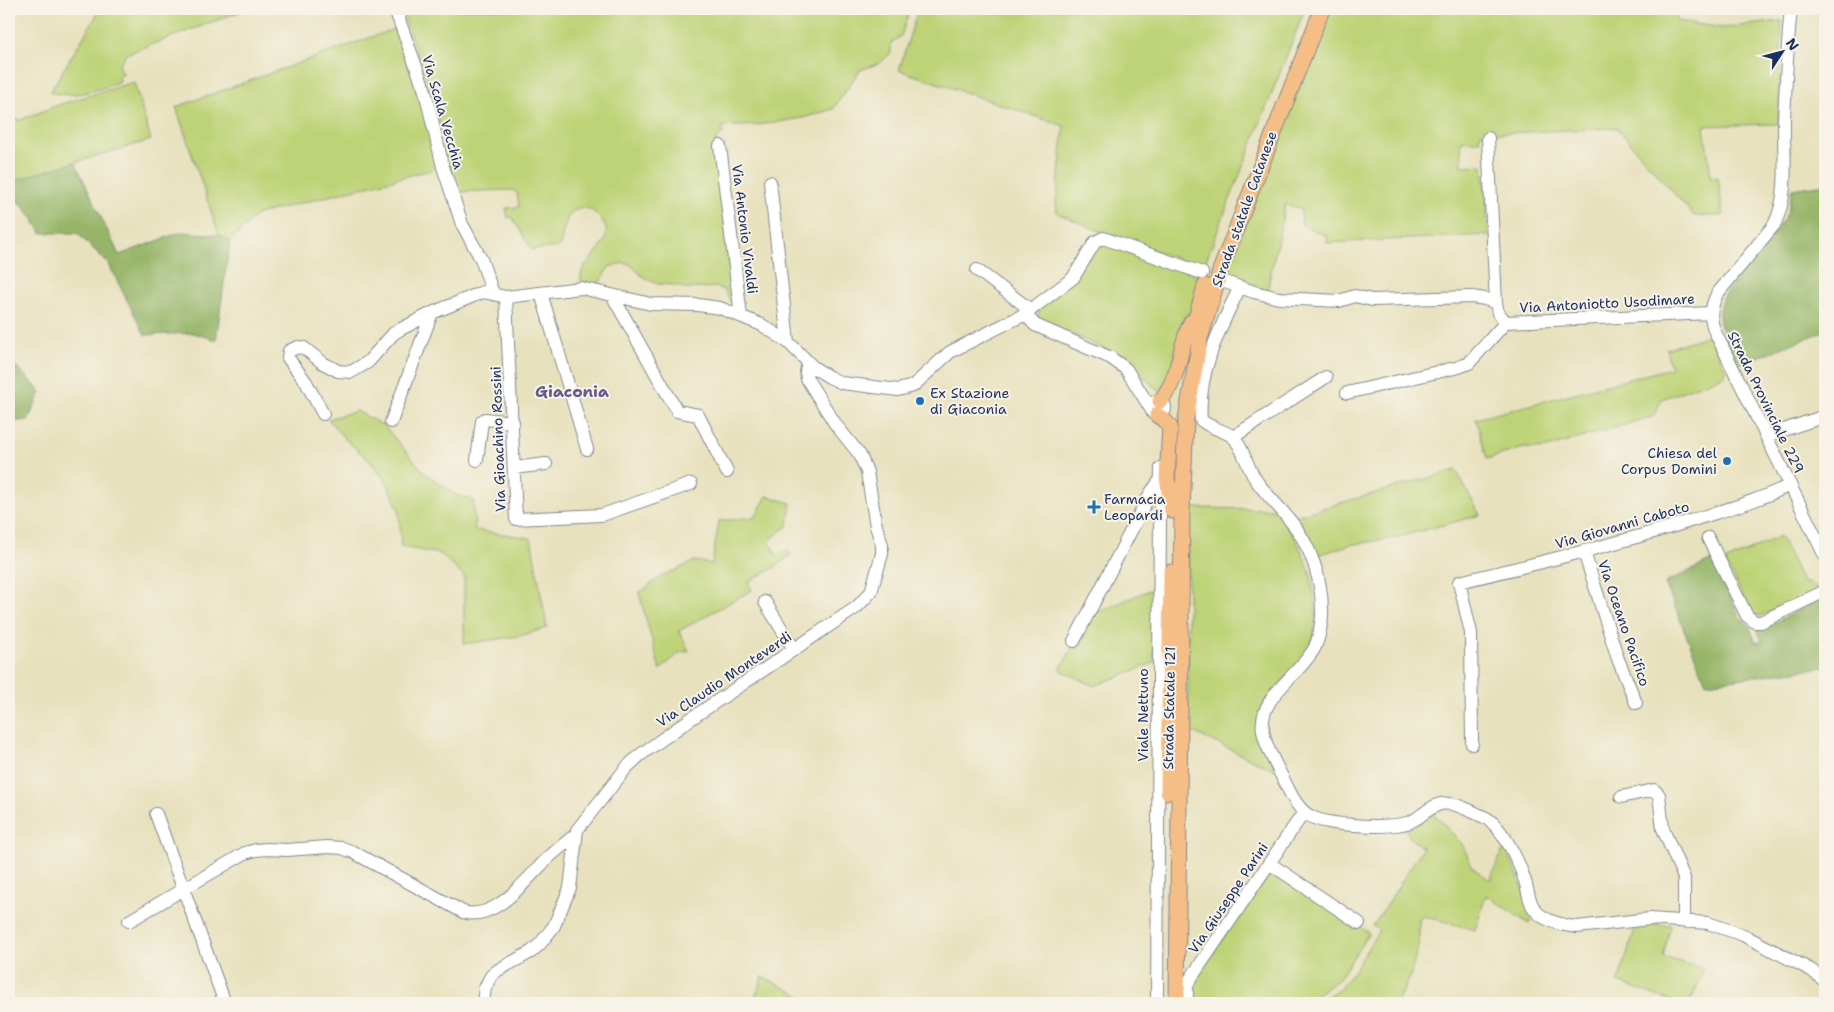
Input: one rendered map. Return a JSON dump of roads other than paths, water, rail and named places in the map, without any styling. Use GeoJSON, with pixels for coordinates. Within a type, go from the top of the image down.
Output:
{"type":"FeatureCollection","features":[{"type":"Feature","properties":{"kind":"main road","name":"Strada statale Catanese"},"geometry":{"type":"LineString","coordinates":[[1164,413],[1181,384],[1197,310],[1235,201],[1311,9]]}},
{"type":"Feature","properties":{"kind":"main road","name":"Strada statale Catanese"},"geometry":{"type":"LineString","coordinates":[[1164,413],[1200,339],[1221,268],[1322,9]]}},
{"type":"Feature","properties":{"kind":"main road"},"geometry":{"type":"LineString","coordinates":[[1164,413],[1185,334],[1197,310]]}},
{"type":"Feature","properties":{"kind":"main road","name":"Strada Statale 121"},"geometry":{"type":"LineString","coordinates":[[1164,413],[1172,511],[1167,1003]]}},
{"type":"Feature","properties":{"kind":"main road","name":"Strada Statale 121"},"geometry":{"type":"LineString","coordinates":[[1164,413],[1182,511],[1177,1003]]}},
{"type":"Feature","properties":{"kind":"street","name":"Via Scala Vecchia"},"geometry":{"type":"LineString","coordinates":[[396,9],[425,91],[443,167],[462,224],[480,259],[493,293]]}},
{"type":"Feature","properties":{"kind":"street"},"geometry":{"type":"LineString","coordinates":[[1710,314],[1717,294],[1774,225],[1780,213],[1783,189],[1785,110],[1791,9]]}},
{"type":"Feature","properties":{"kind":"street"},"geometry":{"type":"LineString","coordinates":[[1488,138],[1496,303],[1498,313],[1506,322]]}},
{"type":"Feature","properties":{"kind":"street","name":"Via Antonio Vivaldi"},"geometry":{"type":"LineString","coordinates":[[720,146],[741,316]]}},
{"type":"Feature","properties":{"kind":"street"},"geometry":{"type":"LineString","coordinates":[[770,182],[788,342]]}},
{"type":"Feature","properties":{"kind":"street"},"geometry":{"type":"LineString","coordinates":[[323,414],[306,382],[288,358],[292,348],[298,346],[304,348],[323,363],[338,371],[351,372],[368,362],[394,334],[432,314],[483,292],[506,297],[581,288],[651,304],[698,305],[720,308],[762,325],[788,342],[808,364],[842,383],[898,390],[910,388],[950,352],[1028,312],[1073,278],[1095,242],[1103,238],[1202,273]]}},
{"type":"Feature","properties":{"kind":"street"},"geometry":{"type":"LineString","coordinates":[[977,270],[1028,312],[1035,325],[1111,358],[1126,370],[1164,413]]}},
{"type":"Feature","properties":{"kind":"street"},"geometry":{"type":"LineString","coordinates":[[1222,281],[1280,298],[1339,301],[1355,296],[1372,300],[1472,297],[1496,303]]}},
{"type":"Feature","properties":{"kind":"street"},"geometry":{"type":"LineString","coordinates":[[1240,287],[1210,351],[1201,401],[1201,420],[1208,426],[1233,437],[1254,477],[1300,533],[1318,574],[1322,616],[1320,633],[1315,648],[1294,675],[1272,697],[1262,722],[1266,744],[1292,795],[1304,812],[1320,821],[1383,827],[1411,822],[1433,807],[1442,804],[1452,804],[1487,818],[1496,825],[1520,868],[1533,907],[1542,917],[1568,926],[1577,927],[1650,919],[1708,923],[1725,928],[1810,970],[1825,981]]}},
{"type":"Feature","properties":{"kind":"street"},"geometry":{"type":"LineString","coordinates":[[541,293],[587,449]]}},
{"type":"Feature","properties":{"kind":"street"},"geometry":{"type":"LineString","coordinates":[[612,296],[677,411],[698,415],[727,472]]}},
{"type":"Feature","properties":{"kind":"street","name":"Via Gioachino Rossini"},"geometry":{"type":"LineString","coordinates":[[506,297],[516,519],[602,515],[691,484]]}},
{"type":"Feature","properties":{"kind":"street"},"geometry":{"type":"LineString","coordinates":[[391,422],[432,314]]}},
{"type":"Feature","properties":{"kind":"street","name":"Via Antoniotto Usodimare"},"geometry":{"type":"LineString","coordinates":[[1346,393],[1469,363],[1506,322],[1710,314]]}},
{"type":"Feature","properties":{"kind":"street","name":"Strada Provinciale 229"},"geometry":{"type":"LineString","coordinates":[[1710,314],[1716,334],[1825,556]]}},
{"type":"Feature","properties":{"kind":"street","name":"Via Claudio Monteverdi"},"geometry":{"type":"LineString","coordinates":[[483,1003],[485,988],[491,976],[498,970],[531,952],[554,926],[566,902],[570,888],[577,830],[614,782],[640,756],[857,607],[871,592],[882,554],[882,545],[876,526],[867,472],[860,455],[836,426],[807,378],[808,364]]}},
{"type":"Feature","properties":{"kind":"street"},"geometry":{"type":"LineString","coordinates":[[1233,437],[1326,377]]}},
{"type":"Feature","properties":{"kind":"street","name":"Viale Nettuno"},"geometry":{"type":"LineString","coordinates":[[1157,1003],[1161,479],[1164,413]]}},
{"type":"Feature","properties":{"kind":"street"},"geometry":{"type":"LineString","coordinates":[[1766,436],[1825,416]]}},
{"type":"Feature","properties":{"kind":"street"},"geometry":{"type":"LineString","coordinates":[[477,460],[482,421],[485,419],[513,422]]}},
{"type":"Feature","properties":{"kind":"street"},"geometry":{"type":"LineString","coordinates":[[514,468],[546,464]]}},
{"type":"Feature","properties":{"kind":"street"},"geometry":{"type":"LineString","coordinates":[[1074,641],[1150,494],[1161,479]]}},
{"type":"Feature","properties":{"kind":"street","name":"Via Giovanni Caboto"},"geometry":{"type":"LineString","coordinates":[[1472,744],[1471,633],[1459,582],[1584,552],[1660,531],[1766,497],[1790,485]]}},
{"type":"Feature","properties":{"kind":"street"},"geometry":{"type":"LineString","coordinates":[[1708,538],[1747,616],[1755,622],[1761,622],[1825,591]]}},
{"type":"Feature","properties":{"kind":"street","name":"Via Oceano Pacifico"},"geometry":{"type":"LineString","coordinates":[[1584,552],[1618,659],[1636,703]]}},
{"type":"Feature","properties":{"kind":"street"},"geometry":{"type":"LineString","coordinates":[[766,602],[794,649]]}},
{"type":"Feature","properties":{"kind":"street"},"geometry":{"type":"LineString","coordinates":[[1621,797],[1654,790],[1659,795],[1663,830],[1684,878],[1684,922]]}},
{"type":"Feature","properties":{"kind":"street","name":"Via Giuseppe Parini"},"geometry":{"type":"LineString","coordinates":[[1187,1003],[1187,986],[1189,981],[1304,812]]}},
{"type":"Feature","properties":{"kind":"street"},"geometry":{"type":"LineString","coordinates":[[156,814],[224,1003]]}},
{"type":"Feature","properties":{"kind":"street"},"geometry":{"type":"LineString","coordinates":[[129,921],[245,853],[256,850],[327,847],[342,848],[353,852],[463,912],[478,914],[510,896],[545,861],[576,834]]}},
{"type":"Feature","properties":{"kind":"street"},"geometry":{"type":"LineString","coordinates":[[1269,862],[1359,923]]}},
{"type":"Feature","properties":{"kind":"place","name":"Ex Stazione di Giaconia"},"geometry":{"type":"Point","coordinates":[920,401]}},
{"type":"Feature","properties":{"kind":"place","name":"Chiesa del Corpus Domini"},"geometry":{"type":"Point","coordinates":[1727,461]}},
{"type":"Feature","properties":{"kind":"place","name":"Farmacia Leopardi"},"geometry":{"type":"Point","coordinates":[1094,507]}},
{"type":"Feature","properties":{"kind":"district","name":"Giaconia"},"geometry":{"type":"Point","coordinates":[572,391]}}]}
